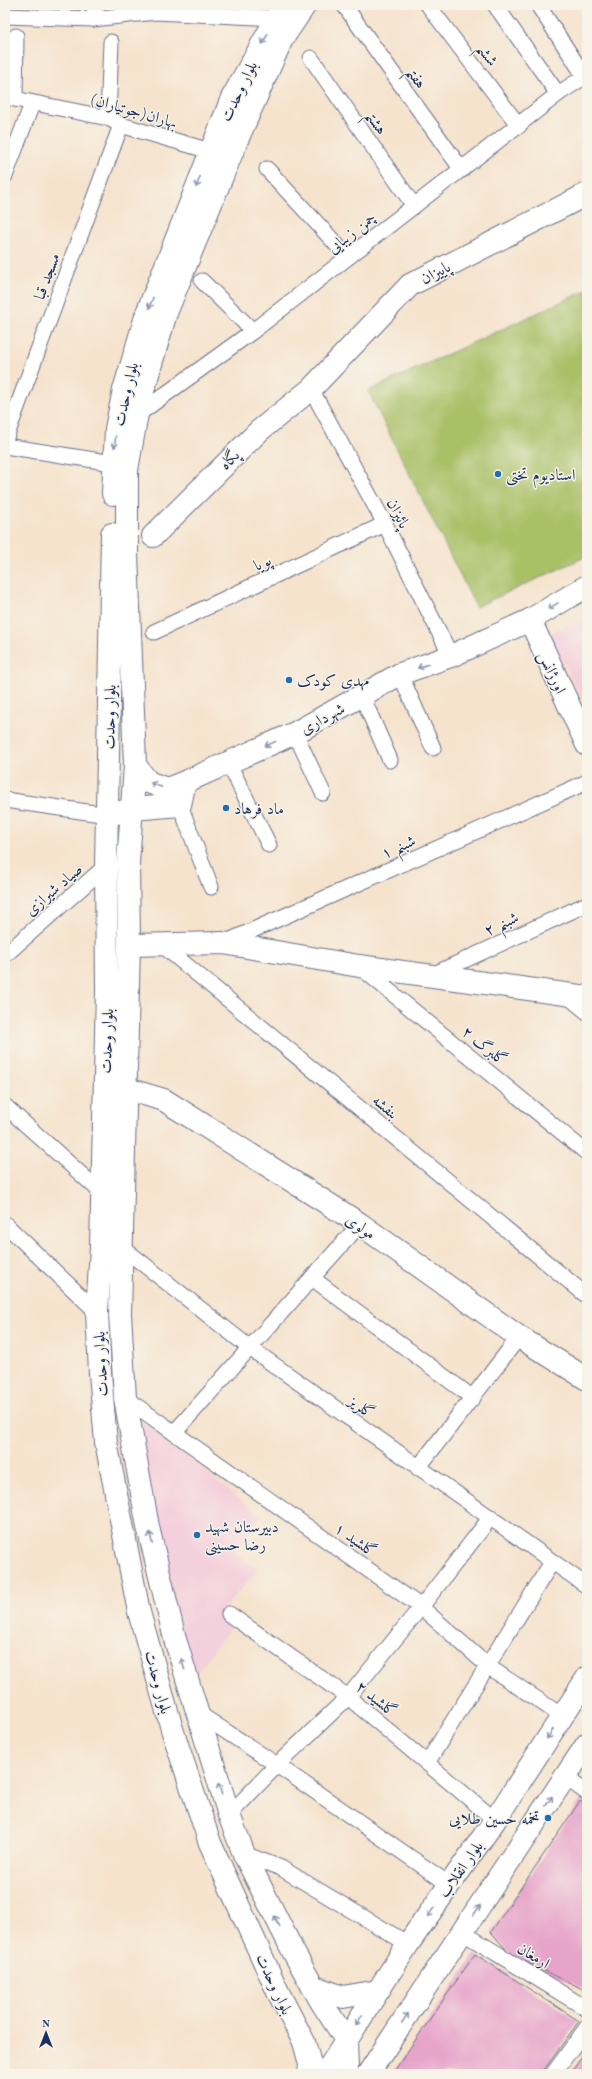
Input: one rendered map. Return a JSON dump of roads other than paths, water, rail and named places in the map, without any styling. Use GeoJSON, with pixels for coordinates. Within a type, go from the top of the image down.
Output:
{"type":"FeatureCollection","features":[{"type":"Feature","properties":{"kind":"main road","name":"بلوار وحدت"},"geometry":{"type":"LineString","coordinates":[[305,5],[282,39],[218,157],[147,313],[124,390],[116,429],[113,463],[106,866],[107,990],[101,1248],[97,1312],[106,1442],[143,1626],[172,1729],[210,1843],[304,2042],[310,2064],[309,2074]]}},
{"type":"Feature","properties":{"kind":"main road","name":"بلوار وحدت"},"geometry":{"type":"LineString","coordinates":[[280,12],[232,98],[218,157],[166,313],[137,415],[128,470],[127,554],[135,765],[128,863],[129,945],[127,1089],[120,1314],[125,1398],[148,1527],[176,1640],[228,1815],[244,1854],[317,1995]]}},
{"type":"Feature","properties":{"kind":"main road","name":"پاییزان"},"geometry":{"type":"LineString","coordinates":[[311,389],[410,285],[587,194]]}},
{"type":"Feature","properties":{"kind":"main road","name":"پگاه"},"geometry":{"type":"LineString","coordinates":[[153,536],[194,493],[259,431],[311,389]]}},
{"type":"Feature","properties":{"kind":"main road","name":"شهرداری"},"geometry":{"type":"LineString","coordinates":[[135,765],[148,782],[167,789],[185,782],[295,733],[400,674],[451,656],[530,620],[587,586]]}},
{"type":"Feature","properties":{"kind":"main road","name":"اورژانس"},"geometry":{"type":"LineString","coordinates":[[530,620],[587,745]]}},
{"type":"Feature","properties":{"kind":"main road"},"geometry":{"type":"LineString","coordinates":[[108,815],[133,809],[180,806],[185,782]]}},
{"type":"Feature","properties":{"kind":"main road"},"geometry":{"type":"LineString","coordinates":[[129,945],[223,943],[359,966],[587,997]]}},
{"type":"Feature","properties":{"kind":"main road","name":"مولوی"},"geometry":{"type":"LineString","coordinates":[[127,1089],[164,1100],[360,1224],[519,1337],[587,1379]]}},
{"type":"Feature","properties":{"kind":"main road","name":"بلوار انقلاب"},"geometry":{"type":"LineString","coordinates":[[325,2074],[408,1944],[495,1820],[587,1678]]}},
{"type":"Feature","properties":{"kind":"main road"},"geometry":{"type":"LineString","coordinates":[[368,2074],[587,1744]]}},
{"type":"Feature","properties":{"kind":"main road"},"geometry":{"type":"LineString","coordinates":[[317,1995],[343,1997],[378,1991]]}},
{"type":"Feature","properties":{"kind":"main road"},"geometry":{"type":"LineString","coordinates":[[294,2023],[298,2028],[319,2020],[322,2014],[317,1995]]}},
{"type":"Feature","properties":{"kind":"main road"},"geometry":{"type":"LineString","coordinates":[[317,1995],[346,2040],[347,2068],[345,2074]]}},
{"type":"Feature","properties":{"kind":"street","name":"هفتم"},"geometry":{"type":"LineString","coordinates":[[344,5],[462,170]]}},
{"type":"Feature","properties":{"kind":"street","name":"ششم"},"geometry":{"type":"LineString","coordinates":[[428,5],[519,126]]}},
{"type":"Feature","properties":{"kind":"street"},"geometry":{"type":"LineString","coordinates":[[495,5],[558,94]]}},
{"type":"Feature","properties":{"kind":"street"},"geometry":{"type":"LineString","coordinates":[[538,5],[586,76]]}},
{"type":"Feature","properties":{"kind":"street"},"geometry":{"type":"LineString","coordinates":[[5,16],[157,9],[280,12]]}},
{"type":"Feature","properties":{"kind":"street"},"geometry":{"type":"LineString","coordinates":[[10,98],[16,36]]}},
{"type":"Feature","properties":{"kind":"street","name":"مسجد قبا"},"geometry":{"type":"LineString","coordinates":[[5,440],[114,121],[111,42]]}},
{"type":"Feature","properties":{"kind":"street","name":"هشتم"},"geometry":{"type":"LineString","coordinates":[[311,58],[414,206]]}},
{"type":"Feature","properties":{"kind":"street","name":"چمن زیبایی"},"geometry":{"type":"LineString","coordinates":[[137,415],[253,331],[519,126],[558,94],[586,76]]}},
{"type":"Feature","properties":{"kind":"street","name":"بهاران(جوتیاران)"},"geometry":{"type":"LineString","coordinates":[[10,98],[114,121],[218,157]]}},
{"type":"Feature","properties":{"kind":"street"},"geometry":{"type":"LineString","coordinates":[[5,176],[32,104]]}},
{"type":"Feature","properties":{"kind":"street"},"geometry":{"type":"LineString","coordinates":[[267,169],[348,257]]}},
{"type":"Feature","properties":{"kind":"street"},"geometry":{"type":"LineString","coordinates":[[202,281],[253,331]]}},
{"type":"Feature","properties":{"kind":"street","name":"پائیزان"},"geometry":{"type":"LineString","coordinates":[[311,389],[385,524],[451,656]]}},
{"type":"Feature","properties":{"kind":"street"},"geometry":{"type":"LineString","coordinates":[[5,446],[113,463]]}},
{"type":"Feature","properties":{"kind":"street","name":"پویا"},"geometry":{"type":"LineString","coordinates":[[154,632],[385,524]]}},
{"type":"Feature","properties":{"kind":"street"},"geometry":{"type":"LineString","coordinates":[[400,674],[433,748]]}},
{"type":"Feature","properties":{"kind":"street"},"geometry":{"type":"LineString","coordinates":[[362,696],[390,760]]}},
{"type":"Feature","properties":{"kind":"street"},"geometry":{"type":"LineString","coordinates":[[295,733],[324,792]]}},
{"type":"Feature","properties":{"kind":"street"},"geometry":{"type":"LineString","coordinates":[[228,762],[269,844]]}},
{"type":"Feature","properties":{"kind":"street","name":"شبنم ۱"},"geometry":{"type":"LineString","coordinates":[[223,943],[587,782]]}},
{"type":"Feature","properties":{"kind":"street"},"geometry":{"type":"LineString","coordinates":[[5,800],[108,815]]}},
{"type":"Feature","properties":{"kind":"street"},"geometry":{"type":"LineString","coordinates":[[180,806],[211,887]]}},
{"type":"Feature","properties":{"kind":"street","name":"صیاد شیرازی"},"geometry":{"type":"LineString","coordinates":[[5,955],[106,866]]}},
{"type":"Feature","properties":{"kind":"street","name":"شبنم ۲"},"geometry":{"type":"LineString","coordinates":[[430,976],[587,904]]}},
{"type":"Feature","properties":{"kind":"street","name":"بنفشه"},"geometry":{"type":"LineString","coordinates":[[162,945],[587,1296]]}},
{"type":"Feature","properties":{"kind":"street","name":"گلبرگ ۲"},"geometry":{"type":"LineString","coordinates":[[359,966],[587,1152]]}},
{"type":"Feature","properties":{"kind":"street"},"geometry":{"type":"LineString","coordinates":[[564,994],[587,1012]]}},
{"type":"Feature","properties":{"kind":"street"},"geometry":{"type":"LineString","coordinates":[[5,1106],[102,1193]]}},
{"type":"Feature","properties":{"kind":"street"},"geometry":{"type":"LineString","coordinates":[[5,1224],[97,1312]]}},
{"type":"Feature","properties":{"kind":"street"},"geometry":{"type":"LineString","coordinates":[[174,1433],[360,1224]]}},
{"type":"Feature","properties":{"kind":"street","name":"گلریز"},"geometry":{"type":"LineString","coordinates":[[123,1248],[250,1348],[587,1586]]}},
{"type":"Feature","properties":{"kind":"street"},"geometry":{"type":"LineString","coordinates":[[312,1278],[473,1398]]}},
{"type":"Feature","properties":{"kind":"street"},"geometry":{"type":"LineString","coordinates":[[418,1468],[519,1337]]}},
{"type":"Feature","properties":{"kind":"street","name":"گلشید ۱"},"geometry":{"type":"LineString","coordinates":[[125,1398],[421,1607],[489,1667],[562,1716]]}},
{"type":"Feature","properties":{"kind":"street"},"geometry":{"type":"LineString","coordinates":[[228,1815],[277,1765],[348,1697],[491,1517]]}},
{"type":"Feature","properties":{"kind":"street"},"geometry":{"type":"LineString","coordinates":[[427,1763],[489,1667],[552,1562]]}},
{"type":"Feature","properties":{"kind":"street","name":"گلشید ۲"},"geometry":{"type":"LineString","coordinates":[[229,1614],[348,1697],[495,1820]]}},
{"type":"Feature","properties":{"kind":"street"},"geometry":{"type":"LineString","coordinates":[[196,1708],[201,1715],[277,1765],[450,1885]]}},
{"type":"Feature","properties":{"kind":"street"},"geometry":{"type":"LineString","coordinates":[[565,1777],[587,1793]]}},
{"type":"Feature","properties":{"kind":"street"},"geometry":{"type":"LineString","coordinates":[[244,1854],[281,1868],[408,1944]]}},
{"type":"Feature","properties":{"kind":"street","name":"ارمغان"},"geometry":{"type":"LineString","coordinates":[[462,1932],[587,2009]]}},
{"type":"Feature","properties":{"kind":"street"},"geometry":{"type":"LineString","coordinates":[[553,2074],[587,2027]]}},
{"type":"Feature","properties":{"kind":"place","name":"استادیوم تختی"},"geometry":{"type":"Point","coordinates":[498,474]}},
{"type":"Feature","properties":{"kind":"place","name":"مهدی کودک"},"geometry":{"type":"Point","coordinates":[289,680]}},
{"type":"Feature","properties":{"kind":"place","name":"ماد فرهاد"},"geometry":{"type":"Point","coordinates":[226,808]}},
{"type":"Feature","properties":{"kind":"place","name":"دبیرستان شهید رضا حسینی"},"geometry":{"type":"Point","coordinates":[197,1535]}},
{"type":"Feature","properties":{"kind":"place","name":"تخمه حسین طلایی"},"geometry":{"type":"Point","coordinates":[548,1818]}}]}
